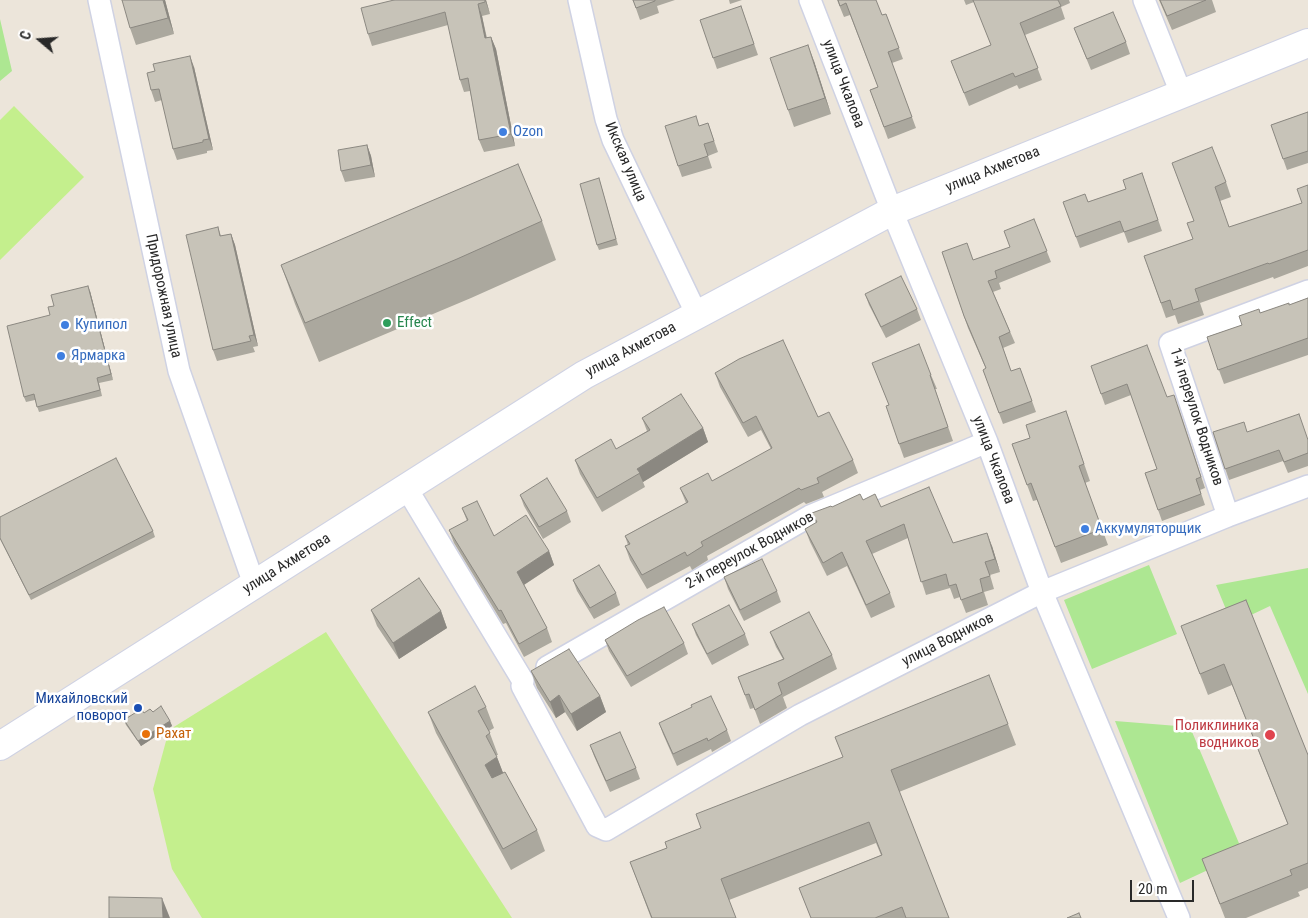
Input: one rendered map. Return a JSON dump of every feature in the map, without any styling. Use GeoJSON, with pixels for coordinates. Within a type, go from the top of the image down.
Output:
{"type":"FeatureCollection","features":[{"type":"Feature","properties":{"kind":"main road","name":"улица Ахметова"},"geometry":{"type":"LineString","coordinates":[[0,746],[584,375],[697,314],[892,211],[1308,43]]}},
{"type":"Feature","properties":{"kind":"street","name":"Придорожная улица"},"geometry":{"type":"LineString","coordinates":[[99,0],[180,371],[254,584]]}},
{"type":"Feature","properties":{"kind":"street","name":"Икская улица"},"geometry":{"type":"LineString","coordinates":[[579,0],[606,119],[613,140],[697,314]]}},
{"type":"Feature","properties":{"kind":"street","name":"улица Чкалова"},"geometry":{"type":"LineString","coordinates":[[810,0],[892,211],[987,442],[1042,592],[1179,918]]}},
{"type":"Feature","properties":{"kind":"street"},"geometry":{"type":"LineString","coordinates":[[1144,0],[1181,93]]}},
{"type":"Feature","properties":{"kind":"street","name":"1-й переулок Водников"},"geometry":{"type":"LineString","coordinates":[[1228,516],[1170,343],[1308,291]]}},
{"type":"Feature","properties":{"kind":"street","name":"2-й переулок Водников"},"geometry":{"type":"LineString","coordinates":[[523,681],[810,516],[987,442]]}},
{"type":"Feature","properties":{"kind":"street","name":"улица Водников"},"geometry":{"type":"LineString","coordinates":[[523,681],[522,686],[597,826],[606,830],[800,715],[1042,592],[1228,516],[1308,486]]}},
{"type":"Feature","properties":{"kind":"street"},"geometry":{"type":"LineString","coordinates":[[407,489],[523,681]]}},
{"type":"Feature","properties":{"kind":"green space"},"geometry":{"type":"Polygon","coordinates":[[[0,19],[12,71],[0,81],[0,19]]]}},
{"type":"Feature","properties":{"kind":"green space"},"geometry":{"type":"Polygon","coordinates":[[[14,106],[84,177],[0,260],[0,120],[14,106]]]}},
{"type":"Feature","properties":{"kind":"green space"},"geometry":{"type":"Polygon","coordinates":[[[1149,565],[1177,634],[1092,669],[1064,600],[1149,565]]]}},
{"type":"Feature","properties":{"kind":"green space"},"geometry":{"type":"Polygon","coordinates":[[[1308,568],[1308,694],[1270,606],[1232,624],[1216,585],[1308,568]]]}},
{"type":"Feature","properties":{"kind":"green space"},"geometry":{"type":"Polygon","coordinates":[[[326,632],[512,918],[202,918],[172,869],[153,789],[169,730],[326,632]]]}},
{"type":"Feature","properties":{"kind":"green space"},"geometry":{"type":"Polygon","coordinates":[[[1115,721],[1190,727],[1241,848],[1225,862],[1180,883],[1115,721]]]}},
{"type":"Feature","properties":{"kind":"building"},"geometry":{"type":"Polygon","coordinates":[[[122,0],[163,0],[168,18],[130,28],[122,0]]]}},
{"type":"Feature","properties":{"kind":"building"},"geometry":{"type":"Polygon","coordinates":[[[394,0],[485,0],[485,2],[478,4],[485,38],[491,37],[511,134],[479,140],[468,78],[460,80],[445,12],[368,34],[361,8],[394,0]]]}},
{"type":"Feature","properties":{"kind":"building"},"geometry":{"type":"Polygon","coordinates":[[[633,0],[655,0],[655,1],[636,8],[633,0]]]}},
{"type":"Feature","properties":{"kind":"building"},"geometry":{"type":"Polygon","coordinates":[[[838,0],[876,0],[882,15],[886,14],[899,48],[888,52],[912,117],[884,127],[870,90],[878,87],[846,3],[840,6],[838,0]]]}},
{"type":"Feature","properties":{"kind":"building"},"geometry":{"type":"Polygon","coordinates":[[[973,0],[1058,0],[1061,6],[1020,23],[1038,68],[1015,77],[1013,73],[964,93],[951,61],[991,45],[973,0]]]}},
{"type":"Feature","properties":{"kind":"building"},"geometry":{"type":"Polygon","coordinates":[[[1160,0],[1206,0],[1167,16],[1160,0]]]}},
{"type":"Feature","properties":{"kind":"building"},"geometry":{"type":"Polygon","coordinates":[[[741,6],[754,44],[713,58],[700,20],[741,6]]]}},
{"type":"Feature","properties":{"kind":"building"},"geometry":{"type":"Polygon","coordinates":[[[1113,12],[1126,42],[1087,59],[1074,28],[1113,12]]]}},
{"type":"Feature","properties":{"kind":"building"},"geometry":{"type":"Polygon","coordinates":[[[808,45],[825,98],[788,110],[770,58],[808,45]]]}},
{"type":"Feature","properties":{"kind":"building"},"geometry":{"type":"Polygon","coordinates":[[[190,56],[209,139],[173,149],[159,89],[151,90],[147,73],[155,71],[153,64],[190,56]]]}},
{"type":"Feature","properties":{"kind":"building"},"geometry":{"type":"Polygon","coordinates":[[[1308,112],[1308,151],[1283,159],[1271,125],[1308,112]]]}},
{"type":"Feature","properties":{"kind":"building"},"geometry":{"type":"Polygon","coordinates":[[[696,116],[699,126],[708,123],[714,141],[704,144],[708,156],[678,166],[665,126],[696,116]]]}},
{"type":"Feature","properties":{"kind":"building"},"geometry":{"type":"Polygon","coordinates":[[[367,145],[371,165],[341,171],[338,150],[367,145]]]}},
{"type":"Feature","properties":{"kind":"building"},"geometry":{"type":"Polygon","coordinates":[[[1212,147],[1226,182],[1215,187],[1229,227],[1302,203],[1297,189],[1308,185],[1308,250],[1195,289],[1199,301],[1173,310],[1170,300],[1161,303],[1144,256],[1193,239],[1187,223],[1194,221],[1172,163],[1212,147]]]}},
{"type":"Feature","properties":{"kind":"building"},"geometry":{"type":"Polygon","coordinates":[[[518,164],[542,221],[305,323],[281,265],[518,164]]]}},
{"type":"Feature","properties":{"kind":"building"},"geometry":{"type":"Polygon","coordinates":[[[1142,173],[1158,220],[1124,232],[1120,221],[1076,237],[1063,202],[1085,194],[1088,202],[1126,189],[1123,180],[1142,173]]]}},
{"type":"Feature","properties":{"kind":"building"},"geometry":{"type":"Polygon","coordinates":[[[599,178],[616,239],[597,245],[580,184],[599,178]]]}},
{"type":"Feature","properties":{"kind":"building"},"geometry":{"type":"Polygon","coordinates":[[[1034,219],[1047,251],[995,271],[997,278],[988,281],[1010,332],[999,337],[1011,371],[1020,368],[1032,401],[999,413],[983,370],[986,368],[964,316],[942,252],[967,243],[973,260],[1010,247],[1004,231],[1034,219]]]}},
{"type":"Feature","properties":{"kind":"building"},"geometry":{"type":"Polygon","coordinates":[[[218,227],[220,236],[231,234],[254,335],[249,336],[251,341],[213,350],[186,235],[218,227]]]}},
{"type":"Feature","properties":{"kind":"building"},"geometry":{"type":"Polygon","coordinates":[[[901,276],[917,309],[881,327],[865,294],[901,276]]]}},
{"type":"Feature","properties":{"kind":"building","name":"Ярмарка"},"geometry":{"type":"Polygon","coordinates":[[[88,286],[111,374],[97,378],[100,390],[37,407],[34,394],[24,397],[7,326],[50,315],[48,307],[54,306],[51,295],[88,286]]]}},
{"type":"Feature","properties":{"kind":"building"},"geometry":{"type":"Polygon","coordinates":[[[1308,298],[1308,338],[1218,370],[1207,337],[1242,325],[1239,316],[1259,309],[1260,313],[1308,298]]]}},
{"type":"Feature","properties":{"kind":"building"},"geometry":{"type":"Polygon","coordinates":[[[783,340],[818,417],[829,412],[853,460],[817,478],[819,483],[801,490],[799,488],[701,542],[703,546],[687,556],[685,552],[642,575],[625,546],[630,544],[625,536],[688,502],[680,488],[708,473],[712,481],[772,448],[756,416],[743,423],[715,373],[739,359],[783,340]]]}},
{"type":"Feature","properties":{"kind":"building"},"geometry":{"type":"Polygon","coordinates":[[[919,344],[948,427],[899,444],[886,406],[889,405],[872,363],[919,344]]]}},
{"type":"Feature","properties":{"kind":"building"},"geometry":{"type":"Polygon","coordinates":[[[1147,345],[1167,397],[1174,395],[1201,477],[1196,479],[1201,494],[1158,510],[1145,473],[1157,469],[1127,384],[1101,394],[1091,366],[1147,345]]]}},
{"type":"Feature","properties":{"kind":"building"},"geometry":{"type":"Polygon","coordinates":[[[681,394],[703,428],[637,469],[640,473],[597,498],[575,460],[611,439],[616,449],[650,430],[642,418],[681,394]]]}},
{"type":"Feature","properties":{"kind":"building"},"geometry":{"type":"Polygon","coordinates":[[[1066,411],[1084,464],[1079,466],[1102,529],[1055,547],[1031,483],[1027,485],[1012,444],[1030,438],[1026,425],[1066,411]]]}},
{"type":"Feature","properties":{"kind":"building"},"geometry":{"type":"Polygon","coordinates":[[[1299,414],[1308,440],[1308,453],[1284,462],[1279,450],[1225,469],[1213,432],[1244,422],[1247,432],[1299,414]]]}},
{"type":"Feature","properties":{"kind":"building"},"geometry":{"type":"Polygon","coordinates":[[[116,458],[153,531],[29,595],[0,538],[0,517],[116,458]]]}},
{"type":"Feature","properties":{"kind":"building"},"geometry":{"type":"Polygon","coordinates":[[[547,478],[567,511],[539,527],[520,495],[547,478]]]}},
{"type":"Feature","properties":{"kind":"building"},"geometry":{"type":"Polygon","coordinates":[[[929,487],[953,543],[987,533],[995,559],[985,562],[990,576],[980,579],[983,592],[961,600],[956,584],[949,586],[946,574],[921,582],[904,524],[866,541],[890,593],[866,605],[842,552],[823,563],[805,529],[817,522],[812,513],[832,507],[860,494],[863,500],[875,494],[881,507],[929,487]]]}},
{"type":"Feature","properties":{"kind":"building"},"geometry":{"type":"Polygon","coordinates":[[[477,501],[494,536],[526,515],[549,551],[517,572],[547,628],[519,644],[501,610],[499,611],[449,530],[468,520],[462,508],[477,501]]]}},
{"type":"Feature","properties":{"kind":"building"},"geometry":{"type":"Polygon","coordinates":[[[762,559],[777,591],[740,610],[724,577],[762,559]]]}},
{"type":"Feature","properties":{"kind":"building"},"geometry":{"type":"Polygon","coordinates":[[[599,565],[616,593],[590,608],[573,580],[599,565]]]}},
{"type":"Feature","properties":{"kind":"building"},"geometry":{"type":"Polygon","coordinates":[[[419,578],[441,611],[393,643],[371,610],[419,578]]]}},
{"type":"Feature","properties":{"kind":"building"},"geometry":{"type":"Polygon","coordinates":[[[1246,600],[1308,755],[1308,863],[1290,870],[1292,875],[1220,904],[1202,859],[1288,824],[1224,664],[1200,674],[1181,626],[1246,600]]]}},
{"type":"Feature","properties":{"kind":"building"},"geometry":{"type":"Polygon","coordinates":[[[729,605],[745,634],[707,654],[692,624],[729,605]]]}},
{"type":"Feature","properties":{"kind":"building"},"geometry":{"type":"Polygon","coordinates":[[[664,607],[684,643],[627,676],[605,640],[664,607]]]}},
{"type":"Feature","properties":{"kind":"building"},"geometry":{"type":"Polygon","coordinates":[[[809,612],[832,655],[778,683],[782,694],[755,710],[749,694],[745,695],[738,677],[784,659],[770,632],[809,612]]]}},
{"type":"Feature","properties":{"kind":"building"},"geometry":{"type":"Polygon","coordinates":[[[569,649],[600,696],[571,714],[559,695],[550,702],[531,671],[569,649]]]}},
{"type":"Feature","properties":{"kind":"building"},"geometry":{"type":"Polygon","coordinates":[[[989,675],[1008,724],[891,770],[949,918],[906,918],[902,907],[875,918],[811,918],[799,888],[882,855],[869,822],[721,879],[736,918],[652,918],[630,862],[667,848],[665,842],[701,828],[696,814],[843,757],[835,737],[989,675]]]}},
{"type":"Feature","properties":{"kind":"building"},"geometry":{"type":"Polygon","coordinates":[[[475,686],[486,707],[478,711],[490,733],[486,736],[497,757],[485,765],[492,778],[505,772],[537,830],[503,849],[428,712],[475,686]]]}},
{"type":"Feature","properties":{"kind":"building"},"geometry":{"type":"Polygon","coordinates":[[[711,696],[727,730],[708,741],[707,738],[673,754],[659,723],[711,696]]]}},
{"type":"Feature","properties":{"kind":"building","name":"Рахат"},"geometry":{"type":"Polygon","coordinates":[[[161,706],[170,721],[138,741],[124,720],[141,709],[144,713],[150,709],[153,712],[161,706]]]}},
{"type":"Feature","properties":{"kind":"building"},"geometry":{"type":"Polygon","coordinates":[[[620,732],[636,768],[606,781],[590,745],[620,732]]]}},
{"type":"Feature","properties":{"kind":"building"},"geometry":{"type":"Polygon","coordinates":[[[109,897],[162,898],[163,918],[109,918],[109,897]]]}},
{"type":"Feature","properties":{"kind":"building"},"geometry":{"type":"Polygon","coordinates":[[[1079,913],[1081,918],[1067,918],[1079,913]]]}},
{"type":"Feature","properties":{"kind":"place","name":"Ozon"},"geometry":{"type":"Point","coordinates":[503,132]}},
{"type":"Feature","properties":{"kind":"place","name":"Effect"},"geometry":{"type":"Point","coordinates":[387,323]}},
{"type":"Feature","properties":{"kind":"place","name":"Купипол"},"geometry":{"type":"Point","coordinates":[65,325]}},
{"type":"Feature","properties":{"kind":"place","name":"Ярмарка"},"geometry":{"type":"Point","coordinates":[61,356]}},
{"type":"Feature","properties":{"kind":"place","name":"Аккумуляторщик"},"geometry":{"type":"Point","coordinates":[1085,529]}},
{"type":"Feature","properties":{"kind":"place","name":"Михайловский поворот"},"geometry":{"type":"Point","coordinates":[138,708]}},
{"type":"Feature","properties":{"kind":"place","name":"Рахат"},"geometry":{"type":"Point","coordinates":[146,734]}},
{"type":"Feature","properties":{"kind":"place","name":"Поликлиника водников"},"geometry":{"type":"Point","coordinates":[1270,735]}}]}
